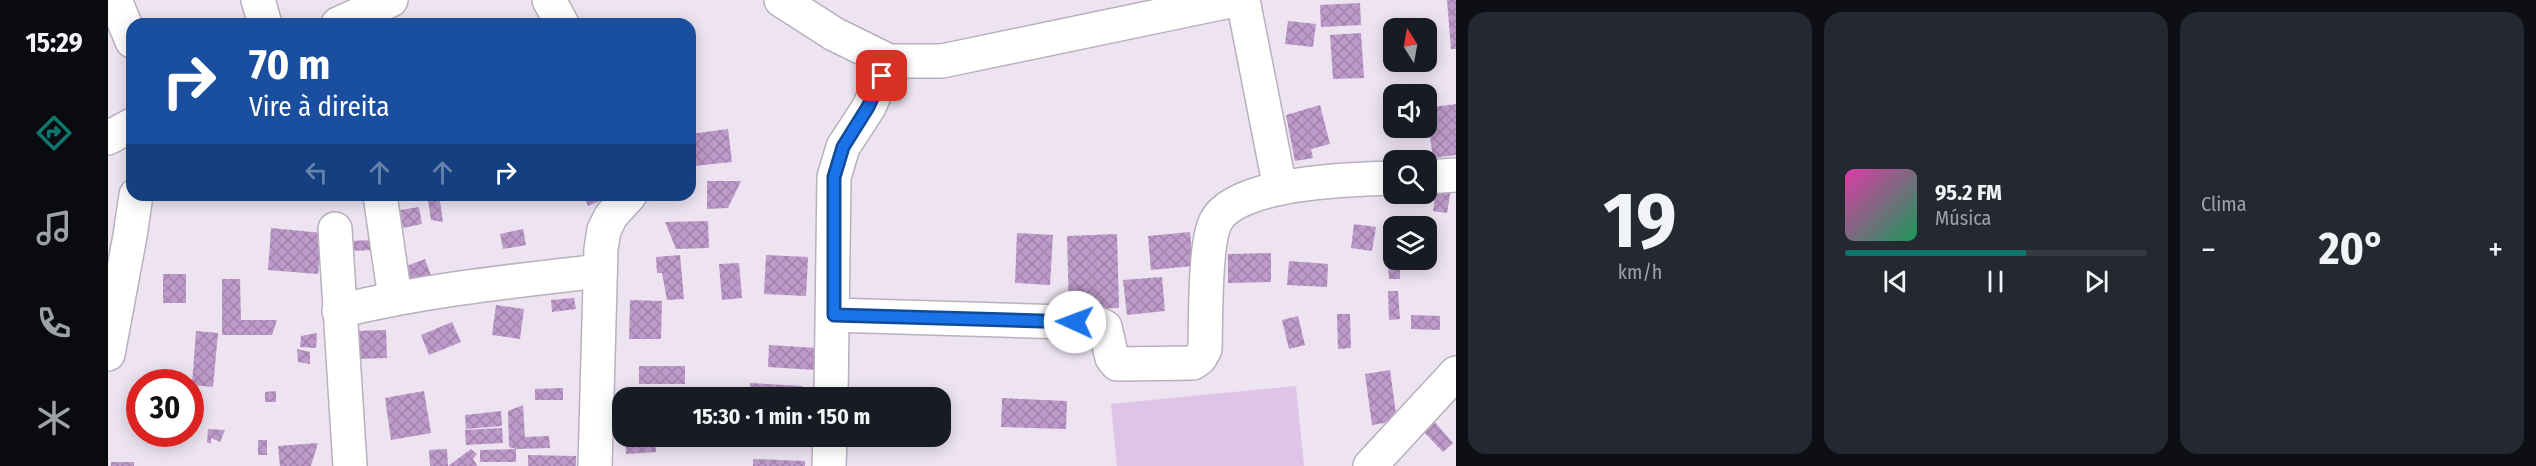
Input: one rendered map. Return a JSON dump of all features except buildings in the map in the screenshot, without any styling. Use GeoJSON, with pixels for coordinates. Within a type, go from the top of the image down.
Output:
{"type":"FeatureCollection","features":[{"type":"Feature","properties":{"kind":"street"},"geometry":{"type":"LineString","coordinates":[[114,0],[126,27]]}},
{"type":"Feature","properties":{"kind":"street"},"geometry":{"type":"LineString","coordinates":[[258,0],[263,18]]}},
{"type":"Feature","properties":{"kind":"street"},"geometry":{"type":"LineString","coordinates":[[351,18],[391,0]]}},
{"type":"Feature","properties":{"kind":"street"},"geometry":{"type":"LineString","coordinates":[[549,0],[559,18]]}},
{"type":"Feature","properties":{"kind":"street"},"geometry":{"type":"LineString","coordinates":[[781,0],[834,34],[889,61],[942,61],[1235,0]]}},
{"type":"Feature","properties":{"kind":"street"},"geometry":{"type":"LineString","coordinates":[[1243,0],[1280,188]]}},
{"type":"Feature","properties":{"kind":"street"},"geometry":{"type":"LineString","coordinates":[[831,387],[834,177],[843,147],[868,107],[889,61]]}},
{"type":"Feature","properties":{"kind":"street"},"geometry":{"type":"LineString","coordinates":[[108,138],[126,128]]}},
{"type":"Feature","properties":{"kind":"street"},"geometry":{"type":"LineString","coordinates":[[1437,176],[1456,175]]}},
{"type":"Feature","properties":{"kind":"street"},"geometry":{"type":"LineString","coordinates":[[834,315],[1097,323],[1105,327],[1109,335],[1112,358],[1117,364],[1193,363],[1200,358],[1205,349],[1209,248],[1214,223],[1224,210],[1250,196],[1280,188],[1383,179]]}},
{"type":"Feature","properties":{"kind":"street"},"geometry":{"type":"LineString","coordinates":[[108,354],[135,201]]}},
{"type":"Feature","properties":{"kind":"street"},"geometry":{"type":"LineString","coordinates":[[381,201],[395,298]]}},
{"type":"Feature","properties":{"kind":"street"},"geometry":{"type":"LineString","coordinates":[[595,466],[600,271],[604,230],[611,216],[625,201]]}},
{"type":"Feature","properties":{"kind":"street"},"geometry":{"type":"LineString","coordinates":[[335,229],[350,466]]}},
{"type":"Feature","properties":{"kind":"street"},"geometry":{"type":"LineString","coordinates":[[339,311],[469,285],[600,271]]}},
{"type":"Feature","properties":{"kind":"street"},"geometry":{"type":"LineString","coordinates":[[1370,466],[1456,373]]}},
{"type":"Feature","properties":{"kind":"street"},"geometry":{"type":"LineString","coordinates":[[829,466],[830,447]]}},
{"type":"Feature","properties":{"kind":"shaded area"},"geometry":{"type":"Polygon","coordinates":[[[1296,386],[1304,466],[1117,466],[1111,404],[1296,386]]]}},
{"type":"Feature","properties":{"kind":"route"},"geometry":{"type":"LineString","coordinates":[[882,76],[868,107],[843,147],[834,177],[834,315],[1075,322]]}}]}
